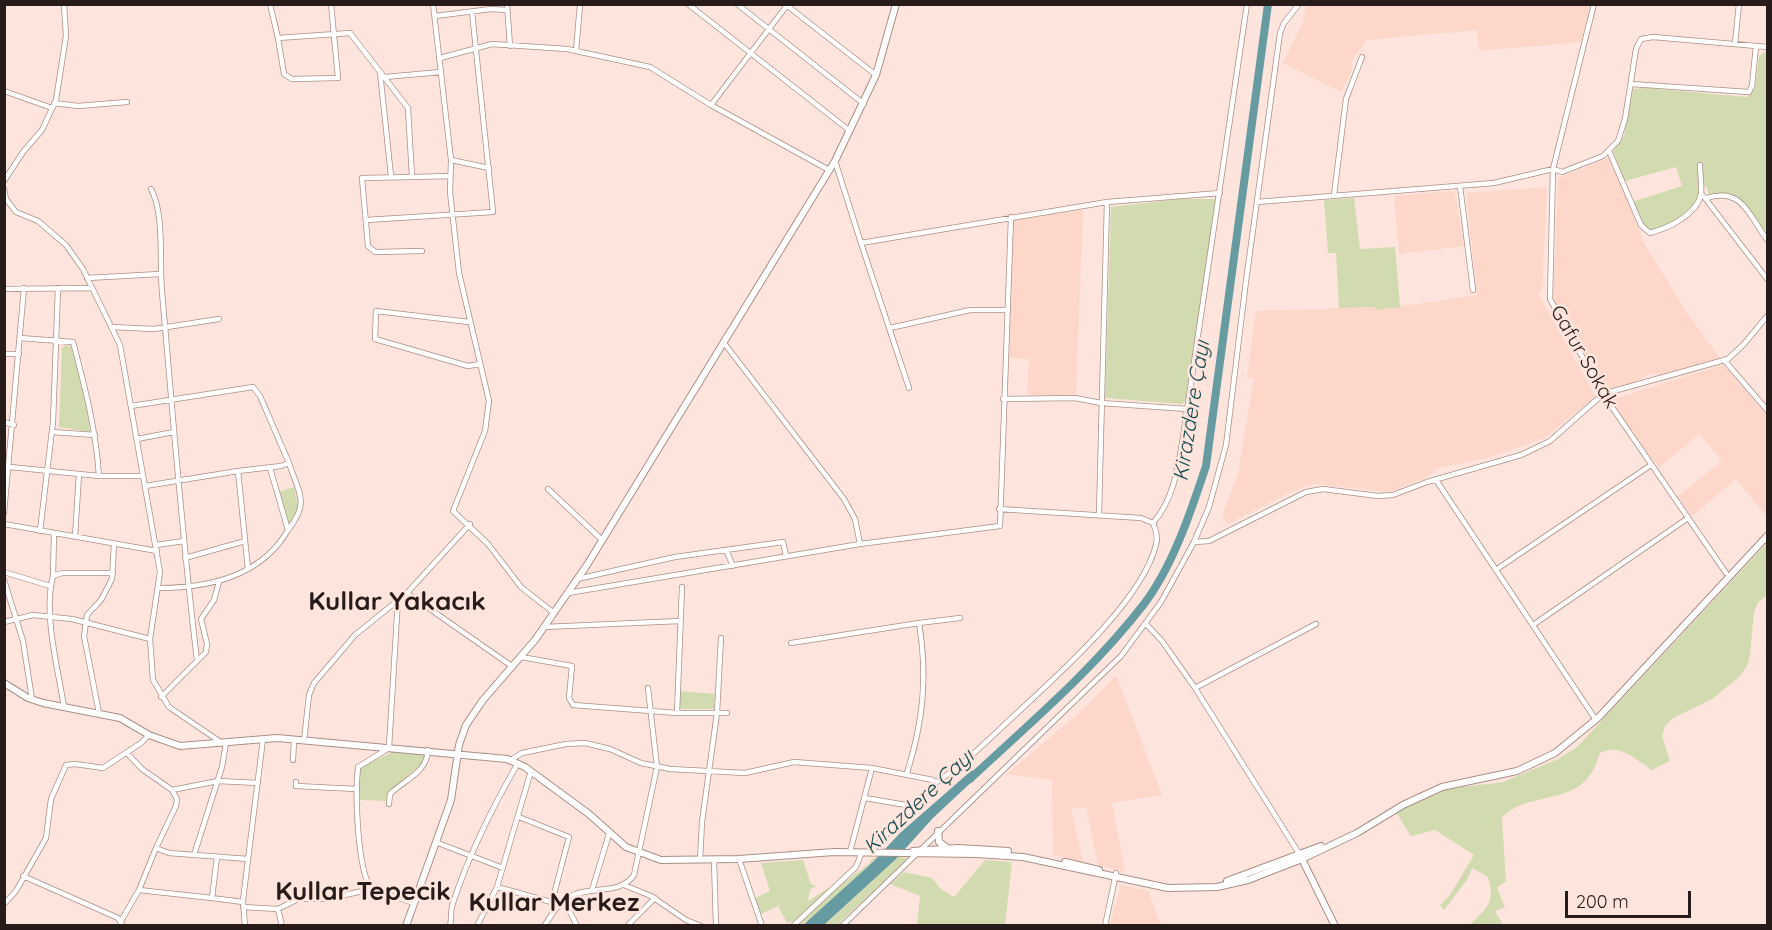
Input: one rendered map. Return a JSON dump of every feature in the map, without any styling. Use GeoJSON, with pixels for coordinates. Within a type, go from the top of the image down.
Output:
{"type":"FeatureCollection","features":[{"type":"Feature","properties":{"kind":"main road"},"geometry":{"type":"LineString","coordinates":[[406,926],[438,843],[454,788],[463,731],[472,714],[521,657],[568,593],[835,161],[876,75],[896,5]]}},
{"type":"Feature","properties":{"kind":"main road"},"geometry":{"type":"LineString","coordinates":[[916,852],[947,848],[1027,854],[1168,888],[1200,889],[1241,882],[1287,865],[1421,791],[1441,783],[1516,768],[1553,750],[1593,717],[1767,529]]}},
{"type":"Feature","properties":{"kind":"main road"},"geometry":{"type":"LineString","coordinates":[[4,683],[32,699],[120,718],[149,735],[180,747],[263,739],[294,740],[429,750],[514,761],[589,814],[609,834],[639,854],[661,860],[700,861],[850,852],[1018,856],[1167,884],[1204,885],[1248,875],[1314,854],[1357,833],[1422,795],[1442,787],[1517,771],[1555,753],[1599,717],[1767,535]]}},
{"type":"Feature","properties":{"kind":"main road"},"geometry":{"type":"LineString","coordinates":[[938,831],[939,842],[947,848]]}},
{"type":"Feature","properties":{"kind":"main road"},"geometry":{"type":"LineString","coordinates":[[1310,876],[1314,854]]}},
{"type":"Feature","properties":{"kind":"main road"},"geometry":{"type":"LineString","coordinates":[[1301,857],[1335,926]]}},
{"type":"Feature","properties":{"kind":"main road"},"geometry":{"type":"LineString","coordinates":[[1287,865],[1300,867],[1310,876]]}},
{"type":"Feature","properties":{"kind":"street"},"geometry":{"type":"LineString","coordinates":[[4,181],[23,152],[42,130],[53,106],[66,36],[64,4]]}},
{"type":"Feature","properties":{"kind":"street"},"geometry":{"type":"LineString","coordinates":[[270,4],[284,74],[292,79],[338,78],[332,4]]}},
{"type":"Feature","properties":{"kind":"street"},"geometry":{"type":"LineString","coordinates":[[434,4],[451,160],[452,216],[459,273],[489,401],[489,417],[453,511],[470,524],[521,587],[554,613]]}},
{"type":"Feature","properties":{"kind":"street"},"geometry":{"type":"LineString","coordinates":[[576,51],[580,4]]}},
{"type":"Feature","properties":{"kind":"street"},"geometry":{"type":"LineString","coordinates":[[688,4],[850,131]]}},
{"type":"Feature","properties":{"kind":"street"},"geometry":{"type":"LineString","coordinates":[[737,4],[864,104]]}},
{"type":"Feature","properties":{"kind":"street"},"geometry":{"type":"LineString","coordinates":[[1153,523],[1164,509],[1170,493],[1187,409],[1247,4]]}},
{"type":"Feature","properties":{"kind":"street"},"geometry":{"type":"LineString","coordinates":[[842,926],[916,852],[1092,686],[1146,624],[1194,542],[1220,471],[1226,446],[1280,33],[1284,23],[1299,4]]}},
{"type":"Feature","properties":{"kind":"street","name":"Gafur Sokak"},"geometry":{"type":"LineString","coordinates":[[1594,4],[1553,169],[1550,299],[1603,394],[1726,573]]}},
{"type":"Feature","properties":{"kind":"street"},"geometry":{"type":"LineString","coordinates":[[1735,45],[1739,4]]}},
{"type":"Feature","properties":{"kind":"street"},"geometry":{"type":"LineString","coordinates":[[711,105],[787,5],[876,75]]}},
{"type":"Feature","properties":{"kind":"street"},"geometry":{"type":"LineString","coordinates":[[435,16],[507,7],[510,46]]}},
{"type":"Feature","properties":{"kind":"street"},"geometry":{"type":"LineString","coordinates":[[366,220],[493,212],[472,12]]}},
{"type":"Feature","properties":{"kind":"street"},"geometry":{"type":"LineString","coordinates":[[278,38],[350,33],[408,108],[412,177]]}},
{"type":"Feature","properties":{"kind":"street"},"geometry":{"type":"LineString","coordinates":[[1257,202],[1494,183],[1553,169],[1562,172],[1610,151],[1620,137],[1637,46],[1643,38],[1767,47]]}},
{"type":"Feature","properties":{"kind":"street"},"geometry":{"type":"LineString","coordinates":[[440,57],[492,44],[576,51],[650,67],[711,105],[829,170]]}},
{"type":"Feature","properties":{"kind":"street"},"geometry":{"type":"LineString","coordinates":[[1631,84],[1749,92],[1752,86],[1756,46]]}},
{"type":"Feature","properties":{"kind":"street"},"geometry":{"type":"LineString","coordinates":[[1334,195],[1346,99],[1362,57]]}},
{"type":"Feature","properties":{"kind":"street"},"geometry":{"type":"LineString","coordinates":[[380,70],[391,176]]}},
{"type":"Feature","properties":{"kind":"street"},"geometry":{"type":"LineString","coordinates":[[385,76],[441,72]]}},
{"type":"Feature","properties":{"kind":"street"},"geometry":{"type":"LineString","coordinates":[[4,92],[53,106],[127,102]]}},
{"type":"Feature","properties":{"kind":"street"},"geometry":{"type":"LineString","coordinates":[[1610,151],[1641,225],[1648,232],[1657,231],[1685,216],[1696,205],[1701,193],[1700,165]]}},
{"type":"Feature","properties":{"kind":"street"},"geometry":{"type":"LineString","coordinates":[[451,160],[489,168]]}},
{"type":"Feature","properties":{"kind":"street"},"geometry":{"type":"LineString","coordinates":[[835,161],[909,388]]}},
{"type":"Feature","properties":{"kind":"street"},"geometry":{"type":"LineString","coordinates":[[422,252],[375,252],[368,246],[362,178],[450,176]]}},
{"type":"Feature","properties":{"kind":"street"},"geometry":{"type":"LineString","coordinates":[[1460,186],[1473,290]]}},
{"type":"Feature","properties":{"kind":"street"},"geometry":{"type":"LineString","coordinates":[[4,189],[6,199],[16,212],[45,226],[66,245],[87,278],[120,345],[160,572],[150,639],[153,680],[161,697],[179,716],[224,743],[218,781],[194,855]]}},
{"type":"Feature","properties":{"kind":"street"},"geometry":{"type":"LineString","coordinates":[[151,189],[158,202],[160,274],[185,558],[197,660]]}},
{"type":"Feature","properties":{"kind":"street"},"geometry":{"type":"LineString","coordinates":[[861,243],[1107,202],[1220,193]]}},
{"type":"Feature","properties":{"kind":"street"},"geometry":{"type":"LineString","coordinates":[[1701,193],[1767,280]]}},
{"type":"Feature","properties":{"kind":"street"},"geometry":{"type":"LineString","coordinates":[[1707,198],[1728,196],[1737,198],[1767,241]]}},
{"type":"Feature","properties":{"kind":"street"},"geometry":{"type":"LineString","coordinates":[[1099,514],[1107,202]]}},
{"type":"Feature","properties":{"kind":"street"},"geometry":{"type":"LineString","coordinates":[[568,593],[860,544],[1000,526],[1011,217]]}},
{"type":"Feature","properties":{"kind":"street"},"geometry":{"type":"LineString","coordinates":[[87,278],[160,274]]}},
{"type":"Feature","properties":{"kind":"street"},"geometry":{"type":"LineString","coordinates":[[4,513],[14,425],[24,288]]}},
{"type":"Feature","properties":{"kind":"street"},"geometry":{"type":"LineString","coordinates":[[40,531],[52,432],[58,288]]}},
{"type":"Feature","properties":{"kind":"street"},"geometry":{"type":"LineString","coordinates":[[4,289],[92,288]]}},
{"type":"Feature","properties":{"kind":"street"},"geometry":{"type":"LineString","coordinates":[[890,328],[962,311],[1006,310]]}},
{"type":"Feature","properties":{"kind":"street"},"geometry":{"type":"LineString","coordinates":[[469,322],[376,311],[375,339],[468,366],[480,364]]}},
{"type":"Feature","properties":{"kind":"street"},"geometry":{"type":"LineString","coordinates":[[1194,542],[1209,541],[1311,490],[1386,496],[1508,461],[1540,447],[1603,394],[1724,360],[1744,345],[1767,315]]}},
{"type":"Feature","properties":{"kind":"street"},"geometry":{"type":"LineString","coordinates":[[111,327],[131,329],[219,319]]}},
{"type":"Feature","properties":{"kind":"street"},"geometry":{"type":"LineString","coordinates":[[20,338],[72,342],[95,435],[99,476]]}},
{"type":"Feature","properties":{"kind":"street"},"geometry":{"type":"LineString","coordinates":[[724,343],[844,498],[855,519],[860,544]]}},
{"type":"Feature","properties":{"kind":"street"},"geometry":{"type":"LineString","coordinates":[[4,354],[19,354]]}},
{"type":"Feature","properties":{"kind":"street"},"geometry":{"type":"LineString","coordinates":[[1724,360],[1767,411]]}},
{"type":"Feature","properties":{"kind":"street"},"geometry":{"type":"LineString","coordinates":[[131,406],[253,387],[260,396],[289,463],[302,500],[302,511],[280,543],[232,579],[159,588]]}},
{"type":"Feature","properties":{"kind":"street"},"geometry":{"type":"LineString","coordinates":[[1003,399],[1061,397],[1101,403],[1187,409]]}},
{"type":"Feature","properties":{"kind":"street"},"geometry":{"type":"LineString","coordinates":[[4,422],[14,425]]}},
{"type":"Feature","properties":{"kind":"street"},"geometry":{"type":"LineString","coordinates":[[52,432],[95,435]]}},
{"type":"Feature","properties":{"kind":"street"},"geometry":{"type":"LineString","coordinates":[[137,440],[174,432]]}},
{"type":"Feature","properties":{"kind":"street"},"geometry":{"type":"LineString","coordinates":[[145,486],[270,468],[289,463]]}},
{"type":"Feature","properties":{"kind":"street"},"geometry":{"type":"LineString","coordinates":[[1497,568],[1651,465]]}},
{"type":"Feature","properties":{"kind":"street"},"geometry":{"type":"LineString","coordinates":[[10,467],[99,476],[143,476]]}},
{"type":"Feature","properties":{"kind":"street"},"geometry":{"type":"LineString","coordinates":[[270,468],[288,530]]}},
{"type":"Feature","properties":{"kind":"street"},"geometry":{"type":"LineString","coordinates":[[238,471],[248,569]]}},
{"type":"Feature","properties":{"kind":"street"},"geometry":{"type":"LineString","coordinates":[[75,537],[79,474]]}},
{"type":"Feature","properties":{"kind":"street"},"geometry":{"type":"LineString","coordinates":[[1436,480],[1497,568],[1593,717]]}},
{"type":"Feature","properties":{"kind":"street"},"geometry":{"type":"LineString","coordinates":[[548,489],[601,540]]}},
{"type":"Feature","properties":{"kind":"street"},"geometry":{"type":"LineString","coordinates":[[999,509],[1099,514],[1141,518],[1153,523]]}},
{"type":"Feature","properties":{"kind":"street"},"geometry":{"type":"LineString","coordinates":[[1533,625],[1688,518]]}},
{"type":"Feature","properties":{"kind":"street"},"geometry":{"type":"LineString","coordinates":[[875,852],[912,806],[935,783],[1002,727],[1102,629],[1148,565],[1157,541],[1153,523]]}},
{"type":"Feature","properties":{"kind":"street"},"geometry":{"type":"LineString","coordinates":[[4,524],[157,551]]}},
{"type":"Feature","properties":{"kind":"street"},"geometry":{"type":"LineString","coordinates":[[304,741],[309,695],[314,683],[355,635],[407,593],[470,524]]}},
{"type":"Feature","properties":{"kind":"street"},"geometry":{"type":"LineString","coordinates":[[54,533],[53,576],[50,586],[64,707]]}},
{"type":"Feature","properties":{"kind":"street"},"geometry":{"type":"LineString","coordinates":[[156,545],[184,541]]}},
{"type":"Feature","properties":{"kind":"street"},"geometry":{"type":"LineString","coordinates":[[185,558],[245,541]]}},
{"type":"Feature","properties":{"kind":"street"},"geometry":{"type":"LineString","coordinates":[[577,579],[639,567],[655,561],[783,542],[786,556]]}},
{"type":"Feature","properties":{"kind":"street"},"geometry":{"type":"LineString","coordinates":[[99,713],[84,636],[85,624],[87,615],[108,589],[113,573],[114,544]]}},
{"type":"Feature","properties":{"kind":"street"},"geometry":{"type":"LineString","coordinates":[[726,550],[733,566]]}},
{"type":"Feature","properties":{"kind":"street"},"geometry":{"type":"LineString","coordinates":[[4,572],[50,586]]}},
{"type":"Feature","properties":{"kind":"street"},"geometry":{"type":"LineString","coordinates":[[53,576],[63,573],[113,573]]}},
{"type":"Feature","properties":{"kind":"street"},"geometry":{"type":"LineString","coordinates":[[4,580],[29,665],[32,699]]}},
{"type":"Feature","properties":{"kind":"street"},"geometry":{"type":"LineString","coordinates":[[161,697],[206,652],[207,644],[201,619],[214,600],[219,582]]}},
{"type":"Feature","properties":{"kind":"street"},"geometry":{"type":"LineString","coordinates":[[676,713],[682,587]]}},
{"type":"Feature","properties":{"kind":"street"},"geometry":{"type":"LineString","coordinates":[[407,593],[513,667]]}},
{"type":"Feature","properties":{"kind":"street"},"geometry":{"type":"LineString","coordinates":[[371,890],[366,878],[360,844],[356,789],[359,765],[390,747],[398,599]]}},
{"type":"Feature","properties":{"kind":"street"},"geometry":{"type":"LineString","coordinates":[[4,622],[33,615],[52,617],[150,639]]}},
{"type":"Feature","properties":{"kind":"street"},"geometry":{"type":"LineString","coordinates":[[791,643],[960,618]]}},
{"type":"Feature","properties":{"kind":"street"},"geometry":{"type":"LineString","coordinates":[[544,627],[680,621]]}},
{"type":"Feature","properties":{"kind":"street"},"geometry":{"type":"LineString","coordinates":[[907,773],[920,732],[924,704],[925,667],[920,623]]}},
{"type":"Feature","properties":{"kind":"street"},"geometry":{"type":"LineString","coordinates":[[1146,624],[1162,641],[1195,687],[1301,857]]}},
{"type":"Feature","properties":{"kind":"street"},"geometry":{"type":"LineString","coordinates":[[1195,687],[1316,624]]}},
{"type":"Feature","properties":{"kind":"street"},"geometry":{"type":"LineString","coordinates":[[700,861],[708,771],[717,713],[721,638]]}},
{"type":"Feature","properties":{"kind":"street"},"geometry":{"type":"LineString","coordinates":[[521,657],[572,666],[569,699],[573,705],[649,712],[727,713]]}},
{"type":"Feature","properties":{"kind":"street"},"geometry":{"type":"LineString","coordinates":[[624,885],[634,875],[657,766],[648,688]]}},
{"type":"Feature","properties":{"kind":"street"},"geometry":{"type":"LineString","coordinates":[[4,904],[16,891],[22,876],[48,834],[51,799],[65,766],[75,764],[103,768],[127,753],[149,735]]}},
{"type":"Feature","properties":{"kind":"street"},"geometry":{"type":"LineString","coordinates":[[245,926],[243,904],[263,739]]}},
{"type":"Feature","properties":{"kind":"street"},"geometry":{"type":"LineString","coordinates":[[293,760],[294,740]]}},
{"type":"Feature","properties":{"kind":"street"},"geometry":{"type":"LineString","coordinates":[[450,926],[453,903],[471,855],[519,754],[566,744],[585,743],[606,747],[641,764],[657,766],[750,772],[794,762],[907,773],[929,778],[935,783]]}},
{"type":"Feature","properties":{"kind":"street"},"geometry":{"type":"LineString","coordinates":[[389,804],[390,794],[421,769],[427,760],[429,750]]}},
{"type":"Feature","properties":{"kind":"street"},"geometry":{"type":"LineString","coordinates":[[22,876],[122,923],[139,890],[177,799],[172,790],[142,769],[127,753]]}},
{"type":"Feature","properties":{"kind":"street"},"geometry":{"type":"LineString","coordinates":[[850,852],[872,768]]}},
{"type":"Feature","properties":{"kind":"street"},"geometry":{"type":"LineString","coordinates":[[477,926],[503,868],[531,771]]}},
{"type":"Feature","properties":{"kind":"street"},"geometry":{"type":"LineString","coordinates":[[172,790],[218,781],[258,783]]}},
{"type":"Feature","properties":{"kind":"street"},"geometry":{"type":"LineString","coordinates":[[296,782],[296,786],[356,789]]}},
{"type":"Feature","properties":{"kind":"street"},"geometry":{"type":"LineString","coordinates":[[865,798],[912,806]]}},
{"type":"Feature","properties":{"kind":"street"},"geometry":{"type":"LineString","coordinates":[[519,817],[569,837],[552,902]]}},
{"type":"Feature","properties":{"kind":"street"},"geometry":{"type":"LineString","coordinates":[[592,890],[609,834]]}},
{"type":"Feature","properties":{"kind":"street"},"geometry":{"type":"LineString","coordinates":[[438,843],[503,868]]}},
{"type":"Feature","properties":{"kind":"street"},"geometry":{"type":"LineString","coordinates":[[156,848],[165,853],[248,860]]}},
{"type":"Feature","properties":{"kind":"street"},"geometry":{"type":"LineString","coordinates":[[793,926],[856,867],[862,852]]}},
{"type":"Feature","properties":{"kind":"street"},"geometry":{"type":"LineString","coordinates":[[212,898],[217,857]]}},
{"type":"Feature","properties":{"kind":"street"},"geometry":{"type":"LineString","coordinates":[[739,859],[762,926]]}},
{"type":"Feature","properties":{"kind":"street"},"geometry":{"type":"LineString","coordinates":[[714,860],[716,926]]}},
{"type":"Feature","properties":{"kind":"street"},"geometry":{"type":"LineString","coordinates":[[1105,926],[1115,875]]}},
{"type":"Feature","properties":{"kind":"street"},"geometry":{"type":"LineString","coordinates":[[544,926],[559,904],[578,892],[624,885],[655,898],[686,920],[700,926]]}},
{"type":"Feature","properties":{"kind":"street"},"geometry":{"type":"LineString","coordinates":[[496,887],[559,904]]}},
{"type":"Feature","properties":{"kind":"street"},"geometry":{"type":"LineString","coordinates":[[139,890],[212,898],[278,909],[298,899],[328,899],[371,890],[414,903]]}},
{"type":"Feature","properties":{"kind":"street"},"geometry":{"type":"LineString","coordinates":[[627,926],[655,898]]}},
{"type":"Feature","properties":{"kind":"street"},"geometry":{"type":"LineString","coordinates":[[564,900],[577,926]]}},
{"type":"Feature","properties":{"kind":"street"},"geometry":{"type":"LineString","coordinates":[[278,909],[282,926]]}},
{"type":"Feature","properties":{"kind":"shaded area"},"geometry":{"type":"Polygon","coordinates":[[[1306,4],[1590,5],[1581,42],[1479,51],[1477,30],[1367,40],[1352,60],[1352,70],[1341,92],[1283,63],[1303,22],[1306,4]]]}},
{"type":"Feature","properties":{"kind":"shaded area"},"geometry":{"type":"Polygon","coordinates":[[[1611,157],[1645,245],[1687,313],[1720,358],[1659,375],[1652,373],[1635,382],[1605,390],[1555,306],[1553,293],[1558,178],[1611,157]]]}},
{"type":"Feature","properties":{"kind":"shaded area"},"geometry":{"type":"Polygon","coordinates":[[[1547,187],[1542,292],[1538,293],[1595,396],[1545,438],[1487,458],[1439,468],[1425,478],[1389,492],[1316,484],[1302,487],[1228,524],[1222,516],[1238,473],[1254,379],[1247,377],[1256,311],[1375,307],[1376,310],[1477,295],[1466,193],[1547,187]]]}},
{"type":"Feature","properties":{"kind":"shaded area"},"geometry":{"type":"Polygon","coordinates":[[[1452,191],[1455,193],[1464,246],[1399,254],[1394,196],[1452,191]]]}},
{"type":"Feature","properties":{"kind":"shaded area"},"geometry":{"type":"Polygon","coordinates":[[[1083,210],[1076,395],[1027,395],[1029,359],[1008,358],[1013,220],[1083,210]]]}},
{"type":"Feature","properties":{"kind":"shaded area"},"geometry":{"type":"Polygon","coordinates":[[[1723,365],[1767,415],[1767,517],[1736,479],[1692,516],[1678,496],[1722,461],[1699,434],[1659,468],[1612,403],[1613,399],[1723,365]]]}},
{"type":"Feature","properties":{"kind":"shaded area"},"geometry":{"type":"Polygon","coordinates":[[[1116,675],[1162,795],[1112,803],[1125,872],[1098,865],[1086,807],[1071,809],[1083,862],[1053,855],[1052,780],[1007,774],[1086,707],[1116,675]]]}},
{"type":"Feature","properties":{"kind":"shaded area"},"geometry":{"type":"Polygon","coordinates":[[[1121,885],[1148,891],[1161,925],[1110,925],[1121,885]]]}},
{"type":"Feature","properties":{"kind":"green space"},"geometry":{"type":"Polygon","coordinates":[[[1767,50],[1767,239],[1741,200],[1723,194],[1708,194],[1707,187],[1703,187],[1703,162],[1698,162],[1698,195],[1695,203],[1678,219],[1652,231],[1644,228],[1632,202],[1682,186],[1676,167],[1625,181],[1613,151],[1624,136],[1633,89],[1647,88],[1747,97],[1755,88],[1759,56],[1767,50]]]}},
{"type":"Feature","properties":{"kind":"green space"},"geometry":{"type":"Polygon","coordinates":[[[1354,198],[1360,249],[1395,247],[1400,307],[1376,310],[1374,307],[1339,308],[1336,253],[1328,253],[1324,200],[1354,198]]]}},
{"type":"Feature","properties":{"kind":"green space"},"geometry":{"type":"Polygon","coordinates":[[[1180,199],[1216,199],[1187,399],[1182,404],[1105,398],[1111,207],[1180,199]]]}},
{"type":"Feature","properties":{"kind":"green space"},"geometry":{"type":"Polygon","coordinates":[[[65,345],[71,347],[86,402],[90,432],[59,427],[62,348],[65,345]]]}},
{"type":"Feature","properties":{"kind":"green space"},"geometry":{"type":"Polygon","coordinates":[[[294,487],[299,510],[292,522],[287,523],[278,492],[294,487]]]}},
{"type":"Feature","properties":{"kind":"green space"},"geometry":{"type":"Polygon","coordinates":[[[1767,543],[1767,596],[1758,602],[1754,612],[1747,666],[1739,677],[1712,699],[1673,718],[1665,726],[1662,736],[1670,761],[1652,770],[1621,751],[1608,750],[1600,753],[1592,773],[1571,791],[1511,810],[1502,818],[1506,881],[1497,888],[1505,907],[1495,911],[1503,925],[1470,925],[1485,909],[1491,893],[1488,877],[1472,868],[1467,880],[1444,910],[1440,905],[1450,895],[1474,855],[1435,830],[1411,836],[1396,812],[1447,789],[1503,782],[1558,759],[1577,747],[1767,543]]]}},
{"type":"Feature","properties":{"kind":"green space"},"geometry":{"type":"Polygon","coordinates":[[[679,691],[715,694],[714,709],[680,709],[679,691]]]}},
{"type":"Feature","properties":{"kind":"green space"},"geometry":{"type":"Polygon","coordinates":[[[397,750],[422,753],[426,758],[397,785],[387,801],[360,800],[360,767],[397,750]]]}},
{"type":"Feature","properties":{"kind":"green space"},"geometry":{"type":"Polygon","coordinates":[[[898,857],[909,858],[837,925],[824,926],[898,857]]]}},
{"type":"Feature","properties":{"kind":"green space"},"geometry":{"type":"Polygon","coordinates":[[[872,858],[877,858],[837,897],[813,917],[795,926],[827,895],[870,863],[872,858]]]}},
{"type":"Feature","properties":{"kind":"green space"},"geometry":{"type":"Polygon","coordinates":[[[803,860],[811,884],[816,886],[810,890],[808,901],[832,886],[796,920],[787,923],[778,906],[761,914],[755,898],[770,891],[761,863],[803,860]]]}},
{"type":"Feature","properties":{"kind":"green space"},"geometry":{"type":"Polygon","coordinates":[[[985,860],[1012,862],[1005,925],[917,925],[920,896],[890,884],[904,872],[932,878],[941,889],[954,897],[985,860]]]}},
{"type":"Feature","properties":{"kind":"water"},"geometry":{"type":"Polygon","coordinates":[[[972,770],[978,776],[933,818],[896,859],[824,925],[802,926],[872,863],[900,833],[972,770]]]}},
{"type":"Feature","properties":{"kind":"waterway","name":"Kirazdere Çayı"},"geometry":{"type":"LineString","coordinates":[[970,779],[1061,695],[1125,628],[1164,573],[1187,519],[1206,466],[1268,4]]}},
{"type":"Feature","properties":{"kind":"district","name":"Kullar Yakacık"},"geometry":{"type":"Point","coordinates":[397,602]}},
{"type":"Feature","properties":{"kind":"district","name":"Kullar Tepecik"},"geometry":{"type":"Point","coordinates":[363,892]}},
{"type":"Feature","properties":{"kind":"district","name":"Kullar Merkez"},"geometry":{"type":"Point","coordinates":[554,903]}}]}
